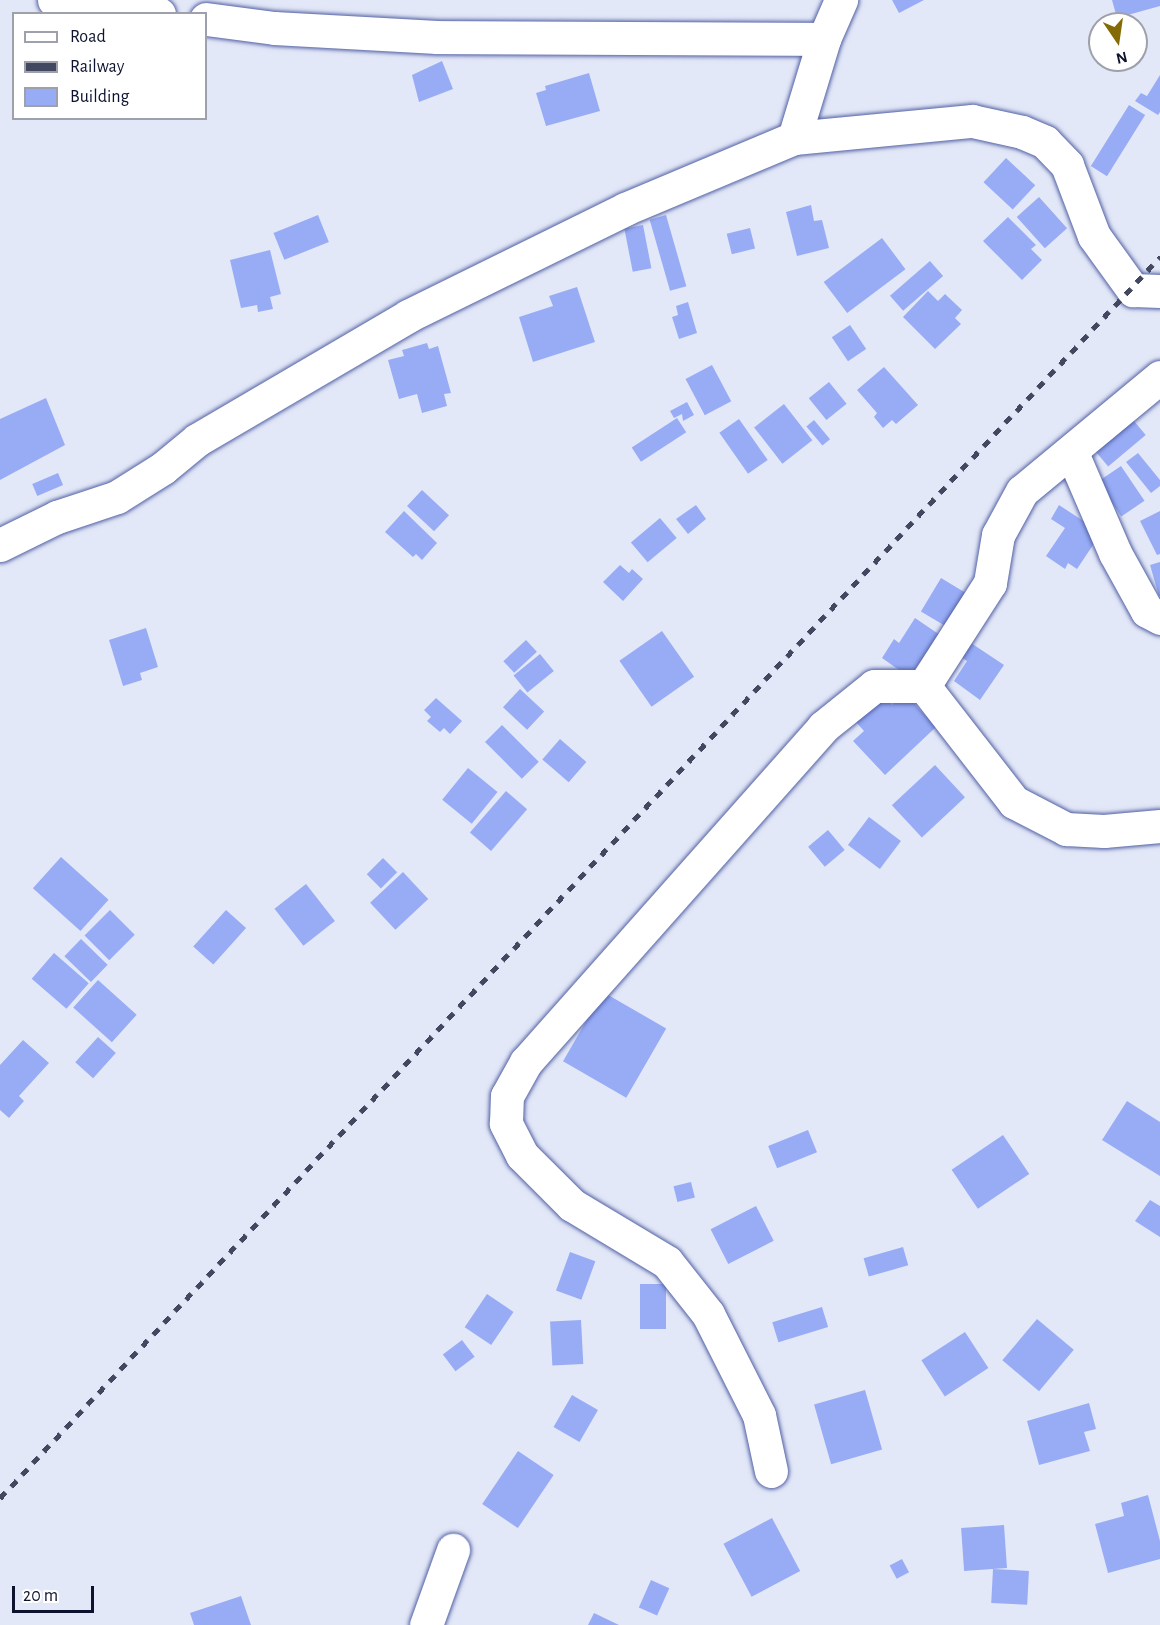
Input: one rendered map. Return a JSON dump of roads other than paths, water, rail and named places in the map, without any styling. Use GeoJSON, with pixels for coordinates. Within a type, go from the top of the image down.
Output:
{"type":"FeatureCollection","features":[{"type":"Feature","properties":{"kind":"street"},"geometry":{"type":"LineString","coordinates":[[54,0],[144,12]]}},
{"type":"Feature","properties":{"kind":"street"},"geometry":{"type":"LineString","coordinates":[[794,138],[824,39],[841,0]]}},
{"type":"Feature","properties":{"kind":"street"},"geometry":{"type":"LineString","coordinates":[[207,19],[274,28],[437,37],[824,39]]}},
{"type":"Feature","properties":{"kind":"street"},"geometry":{"type":"LineString","coordinates":[[0,546],[57,517],[117,497],[163,468],[197,440],[408,316],[624,209],[794,138],[972,121],[1022,132],[1045,142],[1067,165],[1095,236],[1133,290],[1160,291]]}},
{"type":"Feature","properties":{"kind":"street"},"geometry":{"type":"LineString","coordinates":[[924,686],[990,582],[998,535],[1022,490],[1072,453],[1160,377]]}},
{"type":"Feature","properties":{"kind":"street"},"geometry":{"type":"LineString","coordinates":[[1072,453],[1115,553],[1148,611],[1160,618]]}},
{"type":"Feature","properties":{"kind":"street"},"geometry":{"type":"LineString","coordinates":[[771,1471],[759,1415],[708,1314],[667,1262],[572,1205],[522,1155],[506,1123],[507,1095],[526,1062],[823,726],[874,686],[924,686]]}},
{"type":"Feature","properties":{"kind":"street"},"geometry":{"type":"LineString","coordinates":[[924,686],[1014,802],[1066,829],[1160,826]]}},
{"type":"Feature","properties":{"kind":"street"},"geometry":{"type":"LineString","coordinates":[[426,1625],[453,1550]]}},
{"type":"Feature","properties":{"kind":"railway"},"geometry":{"type":"LineString","coordinates":[[0,1498],[1160,257]]}}]}
